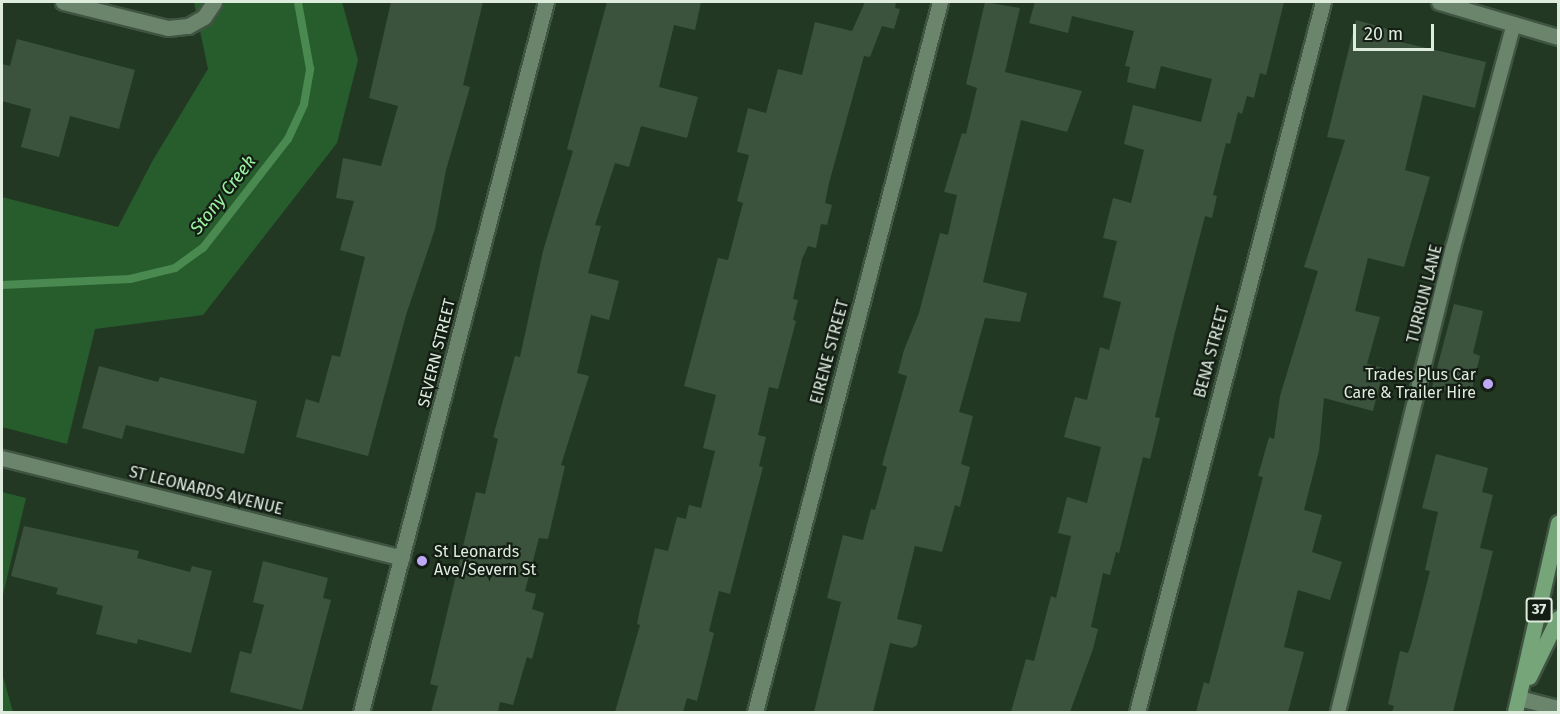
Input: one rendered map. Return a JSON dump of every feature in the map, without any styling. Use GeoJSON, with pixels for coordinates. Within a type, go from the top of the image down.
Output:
{"type":"FeatureCollection","features":[{"type":"Feature","properties":{"kind":"main road","name":"37"},"geometry":{"type":"LineString","coordinates":[[1517,705],[1558,523]]}},
{"type":"Feature","properties":{"kind":"main road","name":"37"},"geometry":{"type":"LineString","coordinates":[[1517,705],[1558,618]]}},
{"type":"Feature","properties":{"kind":"street"},"geometry":{"type":"LineString","coordinates":[[63,2],[168,28],[188,26],[204,16],[214,2]]}},
{"type":"Feature","properties":{"kind":"street","name":"SEVERN STREET"},"geometry":{"type":"LineString","coordinates":[[361,712],[546,2]]}},
{"type":"Feature","properties":{"kind":"street","name":"EIRENE STREET"},"geometry":{"type":"LineString","coordinates":[[755,712],[940,2]]}},
{"type":"Feature","properties":{"kind":"street","name":"BENA STREET"},"geometry":{"type":"LineString","coordinates":[[1137,712],[1323,2]]}},
{"type":"Feature","properties":{"kind":"street"},"geometry":{"type":"LineString","coordinates":[[1439,2],[1558,37]]}},
{"type":"Feature","properties":{"kind":"street","name":"ST LEONARDS AVENUE"},"geometry":{"type":"LineString","coordinates":[[2,458],[402,558]]}},
{"type":"Feature","properties":{"kind":"street"},"geometry":{"type":"LineString","coordinates":[[1517,705],[1558,708]]}},
{"type":"Feature","properties":{"kind":"lane","name":"TURRUN LANE"},"geometry":{"type":"LineString","coordinates":[[1338,712],[1453,248],[1514,24]]}},
{"type":"Feature","properties":{"kind":"green space"},"geometry":{"type":"Polygon","coordinates":[[[194,2],[342,2],[358,60],[337,143],[203,315],[95,329],[67,444],[2,427],[2,197],[118,227],[153,160],[208,69],[194,2]]]}},
{"type":"Feature","properties":{"kind":"green space"},"geometry":{"type":"Polygon","coordinates":[[[2,492],[26,498],[2,599],[2,492]]]}},
{"type":"Feature","properties":{"kind":"green space"},"geometry":{"type":"Polygon","coordinates":[[[2,673],[13,712],[2,712],[2,673]]]}},
{"type":"Feature","properties":{"kind":"building"},"geometry":{"type":"Polygon","coordinates":[[[391,2],[483,2],[463,85],[470,87],[446,170],[435,229],[406,315],[368,456],[296,437],[306,399],[319,403],[332,355],[340,357],[365,257],[340,250],[354,201],[336,198],[343,158],[381,166],[398,106],[369,98],[391,2]]]}},
{"type":"Feature","properties":{"kind":"building"},"geometry":{"type":"Polygon","coordinates":[[[607,2],[701,2],[695,30],[674,25],[659,87],[698,97],[687,138],[641,126],[629,167],[615,163],[595,225],[601,226],[588,273],[619,281],[609,320],[591,315],[577,373],[589,376],[561,465],[565,466],[548,539],[539,538],[525,591],[536,594],[532,609],[544,613],[532,659],[527,657],[513,705],[500,702],[498,712],[431,712],[438,686],[430,684],[476,492],[485,494],[498,439],[493,437],[515,356],[520,357],[543,251],[573,151],[567,149],[607,2]]]}},
{"type":"Feature","properties":{"kind":"building"},"geometry":{"type":"Polygon","coordinates":[[[865,2],[896,2],[895,8],[900,9],[894,29],[882,26],[870,57],[864,56],[829,183],[825,203],[832,205],[827,225],[821,224],[816,248],[808,246],[802,259],[793,299],[798,300],[793,320],[796,321],[778,389],[769,387],[758,435],[766,437],[759,466],[763,467],[730,594],[719,591],[709,631],[714,633],[697,701],[687,698],[683,712],[615,712],[640,625],[637,624],[655,548],[668,551],[677,517],[686,519],[689,505],[701,508],[715,451],[703,448],[716,395],[684,386],[718,258],[728,260],[743,203],[737,201],[749,155],[737,152],[748,108],[766,113],[778,69],[802,75],[815,22],[852,31],[865,2]]]}},
{"type":"Feature","properties":{"kind":"building"},"geometry":{"type":"Polygon","coordinates":[[[985,2],[1020,8],[1005,72],[1082,91],[1067,132],[1021,120],[983,282],[1027,293],[1020,322],[985,318],[959,412],[973,416],[961,464],[970,467],[960,507],[955,505],[942,552],[915,546],[897,619],[922,625],[917,645],[912,648],[890,643],[873,712],[814,712],[841,602],[827,598],[843,535],[863,540],[871,509],[875,510],[887,467],[882,465],[907,376],[898,373],[904,350],[919,313],[940,233],[948,235],[957,195],[944,192],[962,133],[966,134],[977,88],[966,84],[985,2]]]}},
{"type":"Feature","properties":{"kind":"building"},"geometry":{"type":"Polygon","coordinates":[[[1035,2],[1284,2],[1266,75],[1260,73],[1254,98],[1247,96],[1242,114],[1238,112],[1230,144],[1226,143],[1213,195],[1217,196],[1212,218],[1205,216],[1174,336],[1155,417],[1160,418],[1150,459],[1143,457],[1119,553],[1116,552],[1110,575],[1103,573],[1091,627],[1098,629],[1070,712],[1011,712],[1026,659],[1034,661],[1051,596],[1056,598],[1071,536],[1058,533],[1067,497],[1087,503],[1101,447],[1064,437],[1075,397],[1087,400],[1100,347],[1109,350],[1121,302],[1103,297],[1117,241],[1103,238],[1113,198],[1131,203],[1144,150],[1124,144],[1133,105],[1201,122],[1212,79],[1161,66],[1155,89],[1127,82],[1130,67],[1125,66],[1134,31],[1072,16],[1068,33],[1029,23],[1035,2]]]}},
{"type":"Feature","properties":{"kind":"building"},"geometry":{"type":"Polygon","coordinates":[[[1356,20],[1403,33],[1401,42],[1486,62],[1475,108],[1423,95],[1405,170],[1430,177],[1404,267],[1368,258],[1355,311],[1380,317],[1367,364],[1384,368],[1373,411],[1324,398],[1319,451],[1304,510],[1322,515],[1312,552],[1342,562],[1330,600],[1298,590],[1284,647],[1304,652],[1288,712],[1196,712],[1204,682],[1209,684],[1263,477],[1258,476],[1269,437],[1274,439],[1280,396],[1318,271],[1304,267],[1345,140],[1327,137],[1356,20]]]}},
{"type":"Feature","properties":{"kind":"building"},"geometry":{"type":"Polygon","coordinates":[[[17,39],[135,70],[119,129],[70,116],[59,157],[21,147],[31,109],[2,101],[2,64],[10,66],[17,39]]]}},
{"type":"Feature","properties":{"kind":"building"},"geometry":{"type":"Polygon","coordinates":[[[1454,304],[1483,311],[1473,353],[1480,356],[1470,397],[1432,387],[1454,304]]]}},
{"type":"Feature","properties":{"kind":"building"},"geometry":{"type":"Polygon","coordinates":[[[99,366],[158,382],[160,377],[257,401],[244,454],[126,425],[122,439],[82,428],[99,366]]]}},
{"type":"Feature","properties":{"kind":"building"},"geometry":{"type":"Polygon","coordinates":[[[1436,454],[1488,468],[1482,492],[1493,495],[1480,548],[1493,551],[1453,712],[1392,712],[1394,706],[1388,704],[1400,651],[1408,653],[1411,645],[1430,571],[1425,570],[1438,512],[1422,508],[1436,454]]]}},
{"type":"Feature","properties":{"kind":"building"},"geometry":{"type":"Polygon","coordinates":[[[24,526],[139,551],[137,558],[190,572],[192,566],[212,571],[191,653],[138,639],[137,644],[96,634],[103,606],[56,594],[58,588],[11,576],[24,526]]]}},
{"type":"Feature","properties":{"kind":"building"},"geometry":{"type":"Polygon","coordinates":[[[263,561],[328,578],[323,598],[331,600],[302,710],[230,692],[240,651],[251,654],[264,605],[253,602],[263,561]]]}},
{"type":"Feature","properties":{"kind":"waterway","name":"Stony Creek"},"geometry":{"type":"LineString","coordinates":[[2,285],[130,279],[175,268],[203,248],[288,139],[304,104],[310,69],[298,2]]}},
{"type":"Feature","properties":{"kind":"place","name":"Trades Plus Car Care & Trailer Hire"},"geometry":{"type":"Point","coordinates":[1488,384]}},
{"type":"Feature","properties":{"kind":"place","name":"St Leonards Ave/Severn St"},"geometry":{"type":"Point","coordinates":[422,561]}}]}
